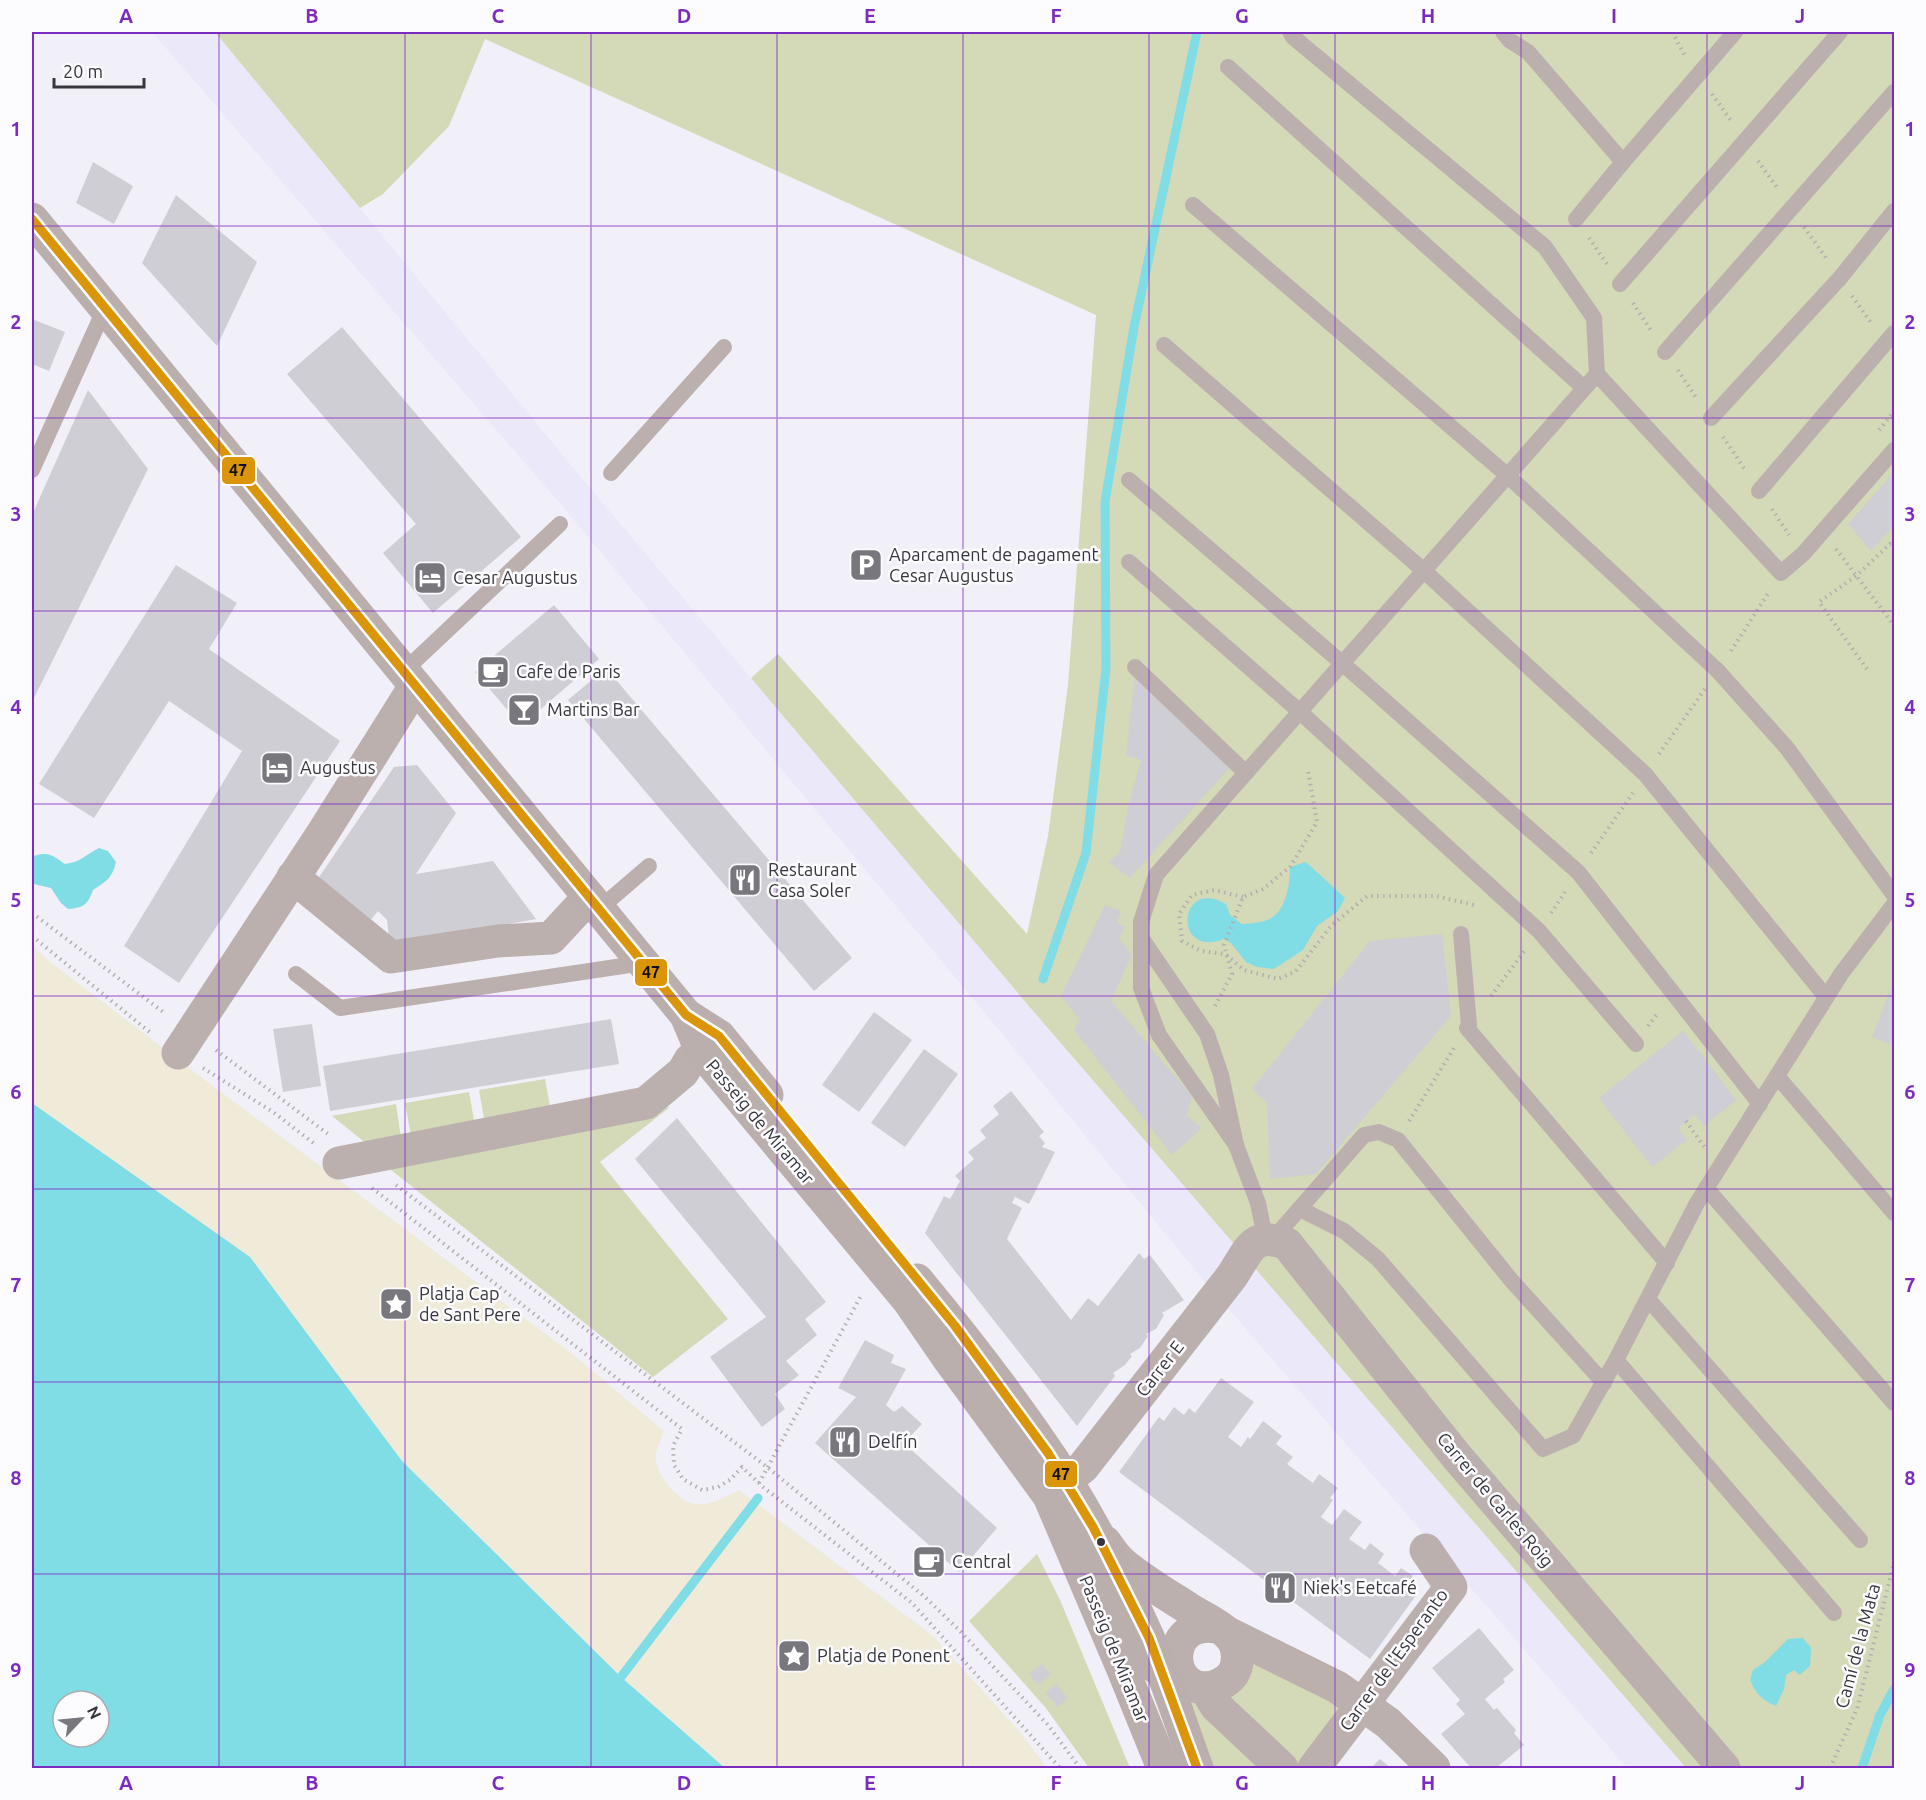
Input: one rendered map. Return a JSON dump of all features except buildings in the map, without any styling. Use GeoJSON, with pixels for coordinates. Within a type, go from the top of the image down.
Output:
{"type":"FeatureCollection","features":[{"type":"Feature","properties":{"kind":"street"},"geometry":{"type":"LineString","coordinates":[[32,219],[686,1015]]}},
{"type":"Feature","properties":{"kind":"street"},"geometry":{"type":"LineString","coordinates":[[185,1043],[293,877],[409,679]]}},
{"type":"Feature","properties":{"kind":"street"},"geometry":{"type":"LineString","coordinates":[[293,877],[391,957],[498,941],[551,938],[594,903]]}},
{"type":"Feature","properties":{"kind":"street","name":"Passeig de Miramar"},"geometry":{"type":"LineString","coordinates":[[686,1015],[701,1051],[908,1300],[948,1358],[1064,1478]]}},
{"type":"Feature","properties":{"kind":"street","name":"Passeig de Miramar"},"geometry":{"type":"LineString","coordinates":[[686,1015],[719,1036],[955,1326],[1064,1478],[1118,1657],[1163,1768]]}},
{"type":"Feature","properties":{"kind":"street"},"geometry":{"type":"LineString","coordinates":[[351,1161],[646,1102],[683,1072],[690,1060]]}},
{"type":"Feature","properties":{"kind":"street","name":"Carrer E"},"geometry":{"type":"LineString","coordinates":[[1064,1478],[1232,1276],[1255,1242],[1269,1238]]}},
{"type":"Feature","properties":{"kind":"street","name":"Carrer de Carles Roig"},"geometry":{"type":"LineString","coordinates":[[1269,1238],[1287,1244],[1458,1457],[1724,1768]]}},
{"type":"Feature","properties":{"kind":"street","name":"Passeig de Miramar"},"geometry":{"type":"LineString","coordinates":[[1078,1528],[1164,1593],[1222,1630],[1337,1687],[1388,1723],[1434,1768]]}},
{"type":"Feature","properties":{"kind":"street","name":"Passeig de Miramar"},"geometry":{"type":"LineString","coordinates":[[1078,1528],[1149,1638],[1182,1672],[1197,1768]]}},
{"type":"Feature","properties":{"kind":"street","name":"Carrer de l'Esperanto"},"geometry":{"type":"LineString","coordinates":[[1314,1768],[1451,1587],[1426,1550]]}},
{"type":"Feature","properties":{"kind":"street"},"geometry":{"type":"LineString","coordinates":[[1182,1672],[1215,1687],[1225,1682],[1233,1674],[1237,1663],[1237,1652],[1234,1642],[1222,1630],[1207,1625],[1197,1627],[1181,1639],[1182,1672],[1282,1768]]}},
{"type":"Feature","properties":{"kind":"street","name":"Passeig de Miramar"},"geometry":{"type":"LineString","coordinates":[[1179,1768],[1152,1701],[1153,1684],[1182,1672]]}},
{"type":"Feature","properties":{"kind":"lane"},"geometry":{"type":"LineString","coordinates":[[1290,32],[1293,37],[1545,247],[1594,318],[1597,374],[1781,573],[1803,554],[1894,450]]}},
{"type":"Feature","properties":{"kind":"lane"},"geometry":{"type":"LineString","coordinates":[[1503,32],[1509,40],[1528,52],[1623,162]]}},
{"type":"Feature","properties":{"kind":"lane"},"geometry":{"type":"LineString","coordinates":[[1576,219],[1735,32]]}},
{"type":"Feature","properties":{"kind":"lane"},"geometry":{"type":"LineString","coordinates":[[1620,284],[1840,32]]}},
{"type":"Feature","properties":{"kind":"lane"},"geometry":{"type":"LineString","coordinates":[[1228,68],[1584,388]]}},
{"type":"Feature","properties":{"kind":"lane"},"geometry":{"type":"LineString","coordinates":[[1665,352],[1894,92]]}},
{"type":"Feature","properties":{"kind":"lane"},"geometry":{"type":"LineString","coordinates":[[1193,205],[1508,475],[1718,671],[1787,748],[1894,895]]}},
{"type":"Feature","properties":{"kind":"lane"},"geometry":{"type":"LineString","coordinates":[[1711,418],[1840,278],[1894,211]]}},
{"type":"Feature","properties":{"kind":"lane"},"geometry":{"type":"LineString","coordinates":[[32,470],[105,308]]}},
{"type":"Feature","properties":{"kind":"lane"},"geometry":{"type":"LineString","coordinates":[[1759,491],[1894,333]]}},
{"type":"Feature","properties":{"kind":"lane"},"geometry":{"type":"LineString","coordinates":[[1164,345],[1423,570],[1645,774],[1826,997]]}},
{"type":"Feature","properties":{"kind":"lane"},"geometry":{"type":"LineString","coordinates":[[610,473],[724,347]]}},
{"type":"Feature","properties":{"kind":"lane"},"geometry":{"type":"LineString","coordinates":[[1236,1145],[1159,1035],[1142,988],[1141,922],[1156,876],[1597,374]]}},
{"type":"Feature","properties":{"kind":"lane"},"geometry":{"type":"LineString","coordinates":[[1129,480],[1342,663],[1578,872],[1760,1104]]}},
{"type":"Feature","properties":{"kind":"lane"},"geometry":{"type":"LineString","coordinates":[[409,679],[560,524]]}},
{"type":"Feature","properties":{"kind":"lane"},"geometry":{"type":"LineString","coordinates":[[1129,562],[1299,711],[1539,931],[1636,1044]]}},
{"type":"Feature","properties":{"kind":"lane"},"geometry":{"type":"LineString","coordinates":[[1135,667],[1246,772]]}},
{"type":"Feature","properties":{"kind":"lane"},"geometry":{"type":"LineString","coordinates":[[594,903],[649,866]]}},
{"type":"Feature","properties":{"kind":"lane"},"geometry":{"type":"LineString","coordinates":[[1300,1209],[1344,1231],[1378,1259],[1543,1449],[1573,1436],[1604,1383],[1706,1188],[1826,997],[1894,904]]}},
{"type":"Feature","properties":{"kind":"lane"},"geometry":{"type":"LineString","coordinates":[[1461,934],[1468,1027],[1667,1263]]}},
{"type":"Feature","properties":{"kind":"lane"},"geometry":{"type":"LineString","coordinates":[[1142,939],[1204,1029],[1221,1075],[1236,1145],[1269,1238],[1300,1209],[1364,1135],[1379,1132],[1398,1140],[1511,1280],[1604,1383]]}},
{"type":"Feature","properties":{"kind":"lane"},"geometry":{"type":"LineString","coordinates":[[296,974],[340,1008],[643,963]]}},
{"type":"Feature","properties":{"kind":"lane"},"geometry":{"type":"LineString","coordinates":[[1777,1077],[1894,1213]]}},
{"type":"Feature","properties":{"kind":"lane"},"geometry":{"type":"LineString","coordinates":[[1706,1188],[1894,1403]]}},
{"type":"Feature","properties":{"kind":"lane"},"geometry":{"type":"LineString","coordinates":[[1648,1299],[1860,1539]]}},
{"type":"Feature","properties":{"kind":"lane"},"geometry":{"type":"LineString","coordinates":[[1616,1360],[1834,1613]]}},
{"type":"Feature","properties":{"kind":"path"},"geometry":{"type":"LineString","coordinates":[[1576,219],[1803,554]]}},
{"type":"Feature","properties":{"kind":"path"},"geometry":{"type":"LineString","coordinates":[[1822,532],[1894,623]]}},
{"type":"Feature","properties":{"kind":"path"},"geometry":{"type":"LineString","coordinates":[[1867,669],[1819,602],[1856,576],[1890,544],[1894,544]]}},
{"type":"Feature","properties":{"kind":"path"},"geometry":{"type":"LineString","coordinates":[[1398,1140],[1468,1027],[1539,931],[1718,671],[1781,573]]}},
{"type":"Feature","properties":{"kind":"path"},"geometry":{"type":"LineString","coordinates":[[1308,771],[1317,822],[1290,867],[1263,889],[1243,897],[1214,890],[1191,895],[1179,914],[1182,941],[1201,951],[1225,954],[1244,970],[1278,979],[1296,971],[1331,926],[1367,896],[1436,896],[1522,916]]}},
{"type":"Feature","properties":{"kind":"path"},"geometry":{"type":"LineString","coordinates":[[1204,1029],[1232,974],[1224,945],[1243,897]]}},
{"type":"Feature","properties":{"kind":"path"},"geometry":{"type":"LineString","coordinates":[[32,913],[185,1043],[273,1112],[351,1161],[681,1429],[673,1446],[674,1465],[683,1479],[702,1490],[718,1487],[730,1480],[742,1467],[759,1483],[912,1603],[1060,1768]]}},
{"type":"Feature","properties":{"kind":"path"},"geometry":{"type":"LineString","coordinates":[[32,936],[351,1161],[767,1467],[925,1597],[1048,1725],[1080,1768]]}},
{"type":"Feature","properties":{"kind":"path"},"geometry":{"type":"LineString","coordinates":[[1636,1044],[1673,993]]}},
{"type":"Feature","properties":{"kind":"path"},"geometry":{"type":"LineString","coordinates":[[1686,1121],[1719,1167]]}},
{"type":"Feature","properties":{"kind":"path"},"geometry":{"type":"LineString","coordinates":[[759,1483],[879,1264]]}},
{"type":"Feature","properties":{"kind":"path","name":"Camí de la Mata"},"geometry":{"type":"LineString","coordinates":[[1830,1768],[1857,1709],[1894,1563]]}},
{"type":"Feature","properties":{"kind":"shaded area"},"geometry":{"type":"Polygon","coordinates":[[[152,32],[215,32],[580,476],[1034,1012],[1686,1768],[1627,1768],[1199,1275],[994,1024],[557,500],[152,32]]]}},
{"type":"Feature","properties":{"kind":"green space"},"geometry":{"type":"Polygon","coordinates":[[[215,32],[1894,32],[1894,1768],[1686,1768],[1034,1012],[751,678],[778,654],[1027,934],[1048,836],[1068,685],[1096,315],[485,39],[449,126],[383,194],[360,208],[215,32]]]}},
{"type":"Feature","properties":{"kind":"green space"},"geometry":{"type":"Polygon","coordinates":[[[545,1079],[551,1112],[485,1124],[479,1090],[545,1079]]]}},
{"type":"Feature","properties":{"kind":"green space"},"geometry":{"type":"Polygon","coordinates":[[[469,1092],[475,1126],[411,1136],[405,1103],[469,1092]]]}},
{"type":"Feature","properties":{"kind":"green space"},"geometry":{"type":"Polygon","coordinates":[[[396,1104],[401,1138],[367,1144],[332,1116],[396,1104]]]}},
{"type":"Feature","properties":{"kind":"green space"},"geometry":{"type":"Polygon","coordinates":[[[670,1107],[600,1162],[728,1319],[653,1377],[372,1155],[670,1107]]]}},
{"type":"Feature","properties":{"kind":"green space"},"geometry":{"type":"Polygon","coordinates":[[[1037,1554],[1060,1600],[1130,1768],[1089,1768],[1045,1707],[969,1621],[1037,1554]]]}},
{"type":"Feature","properties":{"kind":"green space"},"geometry":{"type":"Polygon","coordinates":[[[1237,1654],[1361,1705],[1314,1768],[1199,1768],[1161,1671],[1205,1688],[1237,1654]]]}},
{"type":"Feature","properties":{"kind":"sand","name":"Platja Cap de Sant Pere"},"geometry":{"type":"Polygon","coordinates":[[[32,945],[49,961],[209,1083],[570,1352],[664,1431],[656,1461],[662,1477],[680,1497],[699,1505],[739,1490],[932,1635],[1021,1733],[1047,1768],[725,1768],[621,1677],[402,1461],[249,1257],[32,1103],[32,945]]]}},
{"type":"Feature","properties":{"kind":"water"},"geometry":{"type":"Polygon","coordinates":[[[99,848],[108,851],[116,862],[115,867],[108,879],[93,890],[87,902],[82,906],[68,909],[51,888],[34,884],[31,870],[34,856],[47,854],[65,864],[79,860],[99,848]]]}},
{"type":"Feature","properties":{"kind":"water"},"geometry":{"type":"Polygon","coordinates":[[[1306,862],[1345,898],[1338,911],[1317,926],[1303,950],[1274,969],[1257,967],[1246,962],[1231,943],[1224,939],[1207,942],[1196,938],[1189,929],[1188,918],[1191,908],[1198,900],[1210,898],[1226,904],[1230,915],[1242,924],[1267,920],[1274,916],[1285,900],[1290,867],[1306,862]]]}},
{"type":"Feature","properties":{"kind":"water"},"geometry":{"type":"Polygon","coordinates":[[[32,1103],[250,1257],[402,1461],[621,1677],[725,1768],[32,1768],[32,1103]]]}},
{"type":"Feature","properties":{"kind":"water"},"geometry":{"type":"Polygon","coordinates":[[[1803,1638],[1811,1648],[1810,1666],[1800,1675],[1794,1670],[1786,1675],[1784,1689],[1776,1706],[1763,1699],[1755,1689],[1750,1680],[1753,1670],[1765,1662],[1788,1639],[1803,1638]]]}},
{"type":"Feature","properties":{"kind":"waterway"},"geometry":{"type":"LineString","coordinates":[[1043,979],[1086,853],[1106,668],[1105,502],[1134,327],[1197,32]]}},
{"type":"Feature","properties":{"kind":"waterway"},"geometry":{"type":"LineString","coordinates":[[621,1677],[758,1498]]}},
{"type":"Feature","properties":{"kind":"waterway"},"geometry":{"type":"LineString","coordinates":[[1862,1768],[1880,1715],[1894,1689]]}},
{"type":"Feature","properties":{"kind":"transit line","name":"47"},"geometry":{"type":"LineString","coordinates":[[32,219],[686,1015],[719,1036],[955,1326],[1048,1453],[1093,1527],[1149,1638],[1197,1768]]}},
{"type":"Feature","properties":{"kind":"place","name":"Aparcament de pagament Cesar Augustus"},"geometry":{"type":"Point","coordinates":[866,565]}},
{"type":"Feature","properties":{"kind":"place","name":"Cesar Augustus"},"geometry":{"type":"Point","coordinates":[430,578]}},
{"type":"Feature","properties":{"kind":"place","name":"Cafe de Paris"},"geometry":{"type":"Point","coordinates":[493,672]}},
{"type":"Feature","properties":{"kind":"place","name":"Martins Bar"},"geometry":{"type":"Point","coordinates":[524,710]}},
{"type":"Feature","properties":{"kind":"place","name":"Augustus"},"geometry":{"type":"Point","coordinates":[277,768]}},
{"type":"Feature","properties":{"kind":"place","name":"Restaurant Casa Soler"},"geometry":{"type":"Point","coordinates":[745,880]}},
{"type":"Feature","properties":{"kind":"place","name":"Platja Cap de Sant Pere"},"geometry":{"type":"Point","coordinates":[396,1304]}},
{"type":"Feature","properties":{"kind":"place","name":"Delfín"},"geometry":{"type":"Point","coordinates":[845,1442]}},
{"type":"Feature","properties":{"kind":"place","name":"Central"},"geometry":{"type":"Point","coordinates":[929,1562]}},
{"type":"Feature","properties":{"kind":"place","name":"Niek's Eetcafé"},"geometry":{"type":"Point","coordinates":[1280,1588]}},
{"type":"Feature","properties":{"kind":"place","name":"Platja de Ponent"},"geometry":{"type":"Point","coordinates":[794,1656]}}]}
